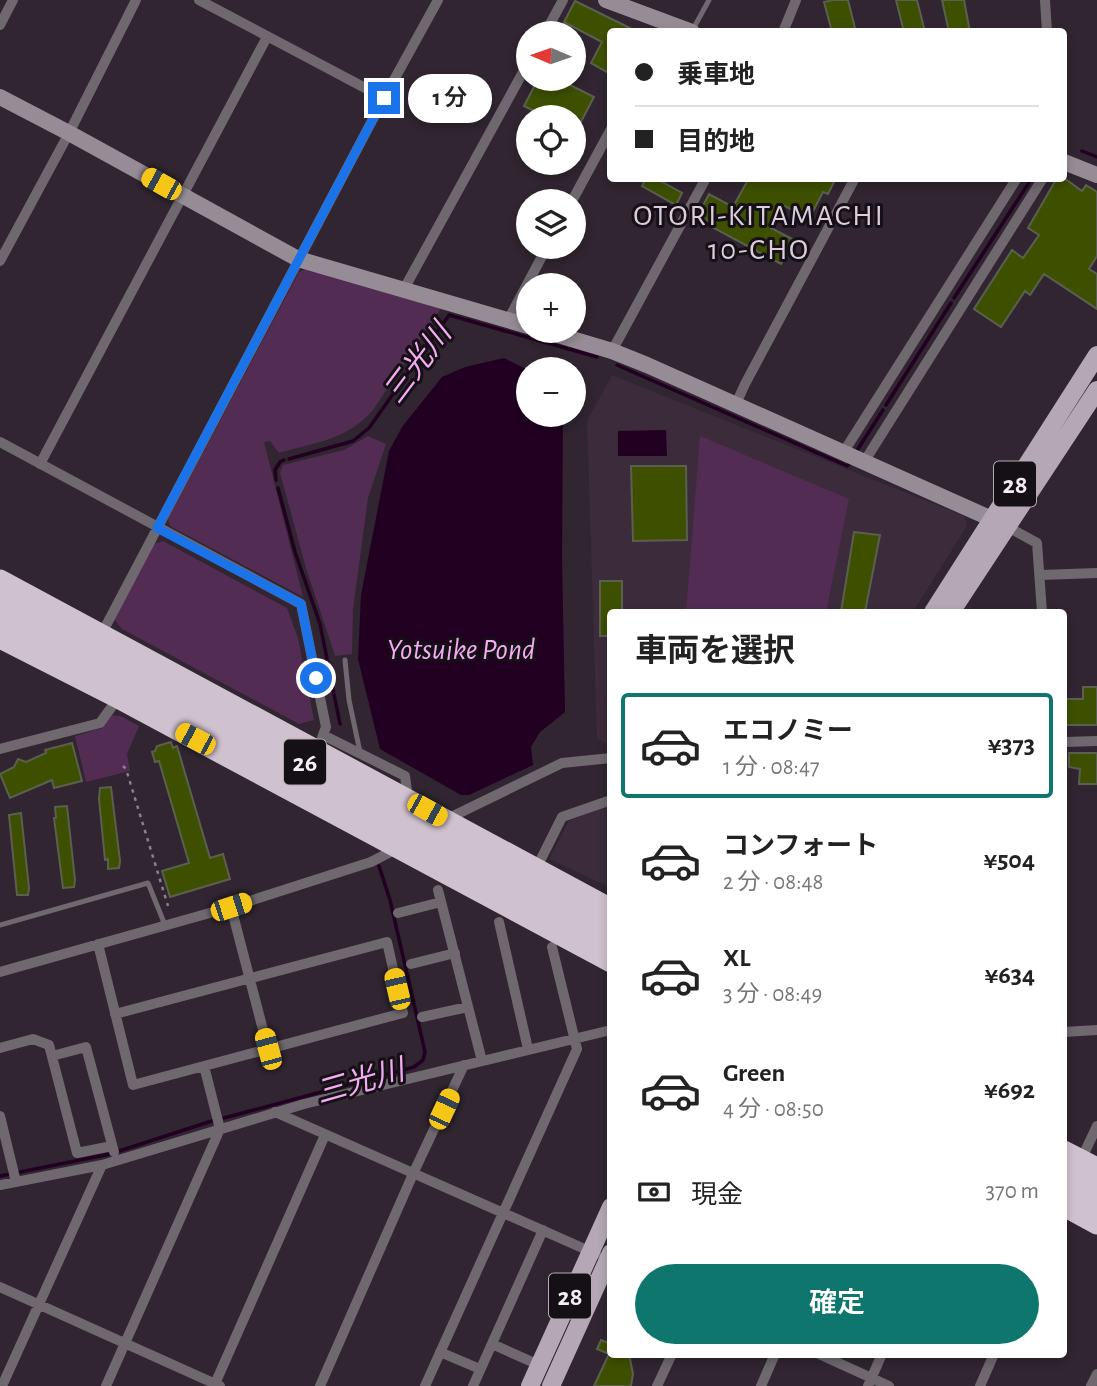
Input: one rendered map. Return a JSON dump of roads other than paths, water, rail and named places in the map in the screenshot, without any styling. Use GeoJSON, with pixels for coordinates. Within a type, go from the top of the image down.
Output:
{"type":"FeatureCollection","features":[{"type":"Feature","properties":{"kind":"highway","name":"26"},"geometry":{"type":"LineString","coordinates":[[0,580],[101,635],[320,742],[408,800],[607,907]]}},
{"type":"Feature","properties":{"kind":"highway","name":"26"},"geometry":{"type":"LineString","coordinates":[[0,598],[607,923]]}},
{"type":"Feature","properties":{"kind":"highway","name":"26"},"geometry":{"type":"LineString","coordinates":[[0,618],[607,942]]}},
{"type":"Feature","properties":{"kind":"highway","name":"26"},"geometry":{"type":"LineString","coordinates":[[0,638],[118,698],[607,960]]}},
{"type":"Feature","properties":{"kind":"highway"},"geometry":{"type":"LineString","coordinates":[[1076,1162],[1097,1185]]}},
{"type":"Feature","properties":{"kind":"highway"},"geometry":{"type":"LineString","coordinates":[[1067,1188],[1097,1204]]}},
{"type":"Feature","properties":{"kind":"highway"},"geometry":{"type":"LineString","coordinates":[[1067,1208],[1097,1224]]}},
{"type":"Feature","properties":{"kind":"main road","name":"28"},"geometry":{"type":"LineString","coordinates":[[957,608],[999,523],[1097,355]]}},
{"type":"Feature","properties":{"kind":"main road","name":"28"},"geometry":{"type":"LineString","coordinates":[[935,609],[1097,390]]}},
{"type":"Feature","properties":{"kind":"main road","name":"28"},"geometry":{"type":"LineString","coordinates":[[530,1386],[607,1215]]}},
{"type":"Feature","properties":{"kind":"main road","name":"28"},"geometry":{"type":"LineString","coordinates":[[551,1386],[607,1265]]}},
{"type":"Feature","properties":{"kind":"street"},"geometry":{"type":"LineString","coordinates":[[0,26],[13,0]]}},
{"type":"Feature","properties":{"kind":"street"},"geometry":{"type":"LineString","coordinates":[[0,261],[136,0]]}},
{"type":"Feature","properties":{"kind":"street"},"geometry":{"type":"LineString","coordinates":[[199,0],[384,98]]}},
{"type":"Feature","properties":{"kind":"street"},"geometry":{"type":"LineString","coordinates":[[101,635],[298,259],[438,0]]}},
{"type":"Feature","properties":{"kind":"street"},"geometry":{"type":"LineString","coordinates":[[552,21],[564,0]]}},
{"type":"Feature","properties":{"kind":"street"},"geometry":{"type":"LineString","coordinates":[[607,0],[665,27]]}},
{"type":"Feature","properties":{"kind":"street"},"geometry":{"type":"LineString","coordinates":[[785,28],[796,0]]}},
{"type":"Feature","properties":{"kind":"street"},"geometry":{"type":"LineString","coordinates":[[1045,0],[1047,28]]}},
{"type":"Feature","properties":{"kind":"street"},"geometry":{"type":"LineString","coordinates":[[40,464],[267,37]]}},
{"type":"Feature","properties":{"kind":"street"},"geometry":{"type":"LineString","coordinates":[[404,289],[516,86]]}},
{"type":"Feature","properties":{"kind":"street"},"geometry":{"type":"LineString","coordinates":[[0,97],[298,259],[516,322]]}},
{"type":"Feature","properties":{"kind":"street"},"geometry":{"type":"LineString","coordinates":[[578,189],[607,136]]}},
{"type":"Feature","properties":{"kind":"street"},"geometry":{"type":"LineString","coordinates":[[1067,163],[1097,174]]}},
{"type":"Feature","properties":{"kind":"street"},"geometry":{"type":"LineString","coordinates":[[612,351],[704,182]]}},
{"type":"Feature","properties":{"kind":"street"},"geometry":{"type":"LineString","coordinates":[[735,406],[853,182]]}},
{"type":"Feature","properties":{"kind":"street"},"geometry":{"type":"LineString","coordinates":[[843,453],[945,297],[1015,182]]}},
{"type":"Feature","properties":{"kind":"street"},"geometry":{"type":"LineString","coordinates":[[862,461],[1040,182]]}},
{"type":"Feature","properties":{"kind":"street"},"geometry":{"type":"LineString","coordinates":[[508,320],[541,259]]}},
{"type":"Feature","properties":{"kind":"street"},"geometry":{"type":"LineString","coordinates":[[945,297],[960,307]]}},
{"type":"Feature","properties":{"kind":"street"},"geometry":{"type":"LineString","coordinates":[[585,343],[612,351],[862,461],[1037,543],[1042,609]]}},
{"type":"Feature","properties":{"kind":"street"},"geometry":{"type":"LineString","coordinates":[[0,442],[301,604],[326,727],[320,742],[360,752],[405,776],[408,800]]}},
{"type":"Feature","properties":{"kind":"street"},"geometry":{"type":"LineString","coordinates":[[1041,575],[1097,573]]}},
{"type":"Feature","properties":{"kind":"street"},"geometry":{"type":"LineString","coordinates":[[0,749],[100,723],[118,698]]}},
{"type":"Feature","properties":{"kind":"street"},"geometry":{"type":"LineString","coordinates":[[1067,742],[1097,741]]}},
{"type":"Feature","properties":{"kind":"street"},"geometry":{"type":"LineString","coordinates":[[0,972],[231,907],[371,862],[445,820],[562,763],[607,758]]}},
{"type":"Feature","properties":{"kind":"street"},"geometry":{"type":"LineString","coordinates":[[536,869],[562,817],[607,801]]}},
{"type":"Feature","properties":{"kind":"street"},"geometry":{"type":"LineString","coordinates":[[438,890],[482,1061]]}},
{"type":"Feature","properties":{"kind":"street"},"geometry":{"type":"LineString","coordinates":[[398,914],[441,902]]}},
{"type":"Feature","properties":{"kind":"street"},"geometry":{"type":"LineString","coordinates":[[231,907],[268,1049]]}},
{"type":"Feature","properties":{"kind":"street"},"geometry":{"type":"LineString","coordinates":[[499,922],[528,1049]]}},
{"type":"Feature","properties":{"kind":"street"},"geometry":{"type":"LineString","coordinates":[[98,944],[133,1085],[403,1013],[387,942],[116,1014]]}},
{"type":"Feature","properties":{"kind":"street"},"geometry":{"type":"LineString","coordinates":[[425,1386],[577,1049],[552,947]]}},
{"type":"Feature","properties":{"kind":"street"},"geometry":{"type":"LineString","coordinates":[[411,964],[455,953]]}},
{"type":"Feature","properties":{"kind":"street"},"geometry":{"type":"LineString","coordinates":[[422,1017],[468,1007]]}},
{"type":"Feature","properties":{"kind":"street"},"geometry":{"type":"LineString","coordinates":[[1067,1032],[1097,1030]]}},
{"type":"Feature","properties":{"kind":"street"},"geometry":{"type":"LineString","coordinates":[[0,1185],[102,1165],[220,1126],[607,1031]]}},
{"type":"Feature","properties":{"kind":"street"},"geometry":{"type":"LineString","coordinates":[[0,1048],[33,1039],[49,1045],[77,1153],[112,1146]]}},
{"type":"Feature","properties":{"kind":"street"},"geometry":{"type":"LineString","coordinates":[[52,1056],[86,1047],[117,1161]]}},
{"type":"Feature","properties":{"kind":"street"},"geometry":{"type":"LineString","coordinates":[[320,1386],[464,1065]]}},
{"type":"Feature","properties":{"kind":"street"},"geometry":{"type":"LineString","coordinates":[[106,1386],[220,1126],[204,1066]]}},
{"type":"Feature","properties":{"kind":"street"},"geometry":{"type":"LineString","coordinates":[[275,1112],[607,1257]]}},
{"type":"Feature","properties":{"kind":"street"},"geometry":{"type":"LineString","coordinates":[[0,1115],[16,1182]]}},
{"type":"Feature","properties":{"kind":"street"},"geometry":{"type":"LineString","coordinates":[[1076,1162],[1097,1126]]}},
{"type":"Feature","properties":{"kind":"street"},"geometry":{"type":"LineString","coordinates":[[0,1287],[216,1385],[325,1135]]}},
{"type":"Feature","properties":{"kind":"street"},"geometry":{"type":"LineString","coordinates":[[2,1386],[102,1165]]}},
{"type":"Feature","properties":{"kind":"street"},"geometry":{"type":"LineString","coordinates":[[473,1386],[543,1230]]}},
{"type":"Feature","properties":{"kind":"street"},"geometry":{"type":"LineString","coordinates":[[492,1344],[539,1364]]}},
{"type":"Feature","properties":{"kind":"street"},"geometry":{"type":"LineString","coordinates":[[440,1352],[480,1369]]}},
{"type":"Feature","properties":{"kind":"street"},"geometry":{"type":"LineString","coordinates":[[657,1386],[670,1358]]}},
{"type":"Feature","properties":{"kind":"street"},"geometry":{"type":"LineString","coordinates":[[761,1386],[773,1358]]}},
{"type":"Feature","properties":{"kind":"street"},"geometry":{"type":"LineString","coordinates":[[826,1358],[870,1382],[889,1386]]}},
{"type":"Feature","properties":{"kind":"street"},"geometry":{"type":"LineString","coordinates":[[870,1382],[880,1358]]}},
{"type":"Feature","properties":{"kind":"street"},"geometry":{"type":"LineString","coordinates":[[980,1386],[992,1358]]}},
{"type":"Feature","properties":{"kind":"street"},"geometry":{"type":"LineString","coordinates":[[1091,1386],[1097,1374]]}},
{"type":"Feature","properties":{"kind":"lane"},"geometry":{"type":"LineString","coordinates":[[694,28],[709,0]]}},
{"type":"Feature","properties":{"kind":"lane"},"geometry":{"type":"LineString","coordinates":[[345,660],[349,700],[360,752]]}},
{"type":"Feature","properties":{"kind":"lane"},"geometry":{"type":"LineString","coordinates":[[0,925],[148,883],[169,924]]}},
{"type":"Feature","properties":{"kind":"water","name":"Yotsuike Pond"},"geometry":{"type":"Polygon","coordinates":[[[504,358],[516,364],[516,427],[563,427],[565,712],[540,732],[531,747],[533,765],[469,795],[461,795],[380,749],[358,659],[361,595],[389,451],[402,427],[442,377],[465,367],[504,358]]]}},
{"type":"Feature","properties":{"kind":"water"},"geometry":{"type":"Polygon","coordinates":[[[666,430],[667,456],[618,456],[618,431],[666,430]]]}},
{"type":"Feature","properties":{"kind":"waterway","name":"三光川"},"geometry":{"type":"LineString","coordinates":[[1082,151],[1097,157]]}},
{"type":"Feature","properties":{"kind":"waterway","name":"三光川"},"geometry":{"type":"LineString","coordinates":[[954,298],[1029,182]]}},
{"type":"Feature","properties":{"kind":"waterway","name":"三光川"},"geometry":{"type":"LineString","coordinates":[[886,405],[951,303]]}},
{"type":"Feature","properties":{"kind":"waterway","name":"三光川"},"geometry":{"type":"LineString","coordinates":[[289,459],[353,441],[369,428],[449,315],[597,357]]}},
{"type":"Feature","properties":{"kind":"waterway","name":"三光川"},"geometry":{"type":"LineString","coordinates":[[617,365],[847,466],[849,464]]}},
{"type":"Feature","properties":{"kind":"waterway","name":"三光川"},"geometry":{"type":"LineString","coordinates":[[858,449],[883,410]]}},
{"type":"Feature","properties":{"kind":"waterway","name":"三光川"},"geometry":{"type":"LineString","coordinates":[[276,480],[275,470],[284,460]]}},
{"type":"Feature","properties":{"kind":"waterway","name":"三光川"},"geometry":{"type":"LineString","coordinates":[[278,488],[295,552],[320,624],[340,724]]}},
{"type":"Feature","properties":{"kind":"waterway","name":"三光川"},"geometry":{"type":"LineString","coordinates":[[224,1118],[414,1067],[423,1060],[425,1052],[390,900],[379,866]]}},
{"type":"Feature","properties":{"kind":"waterway","name":"三光川"},"geometry":{"type":"LineString","coordinates":[[119,1151],[215,1120]]}},
{"type":"Feature","properties":{"kind":"waterway","name":"三光川"},"geometry":{"type":"LineString","coordinates":[[20,1172],[110,1154]]}},
{"type":"Feature","properties":{"kind":"waterway","name":"三光川"},"geometry":{"type":"LineString","coordinates":[[0,1176],[10,1174]]}},
{"type":"Feature","properties":{"kind":"district","name":"OTORI-KITAMACHI 10-CHO"},"geometry":{"type":"Point","coordinates":[759,232]}}]}
